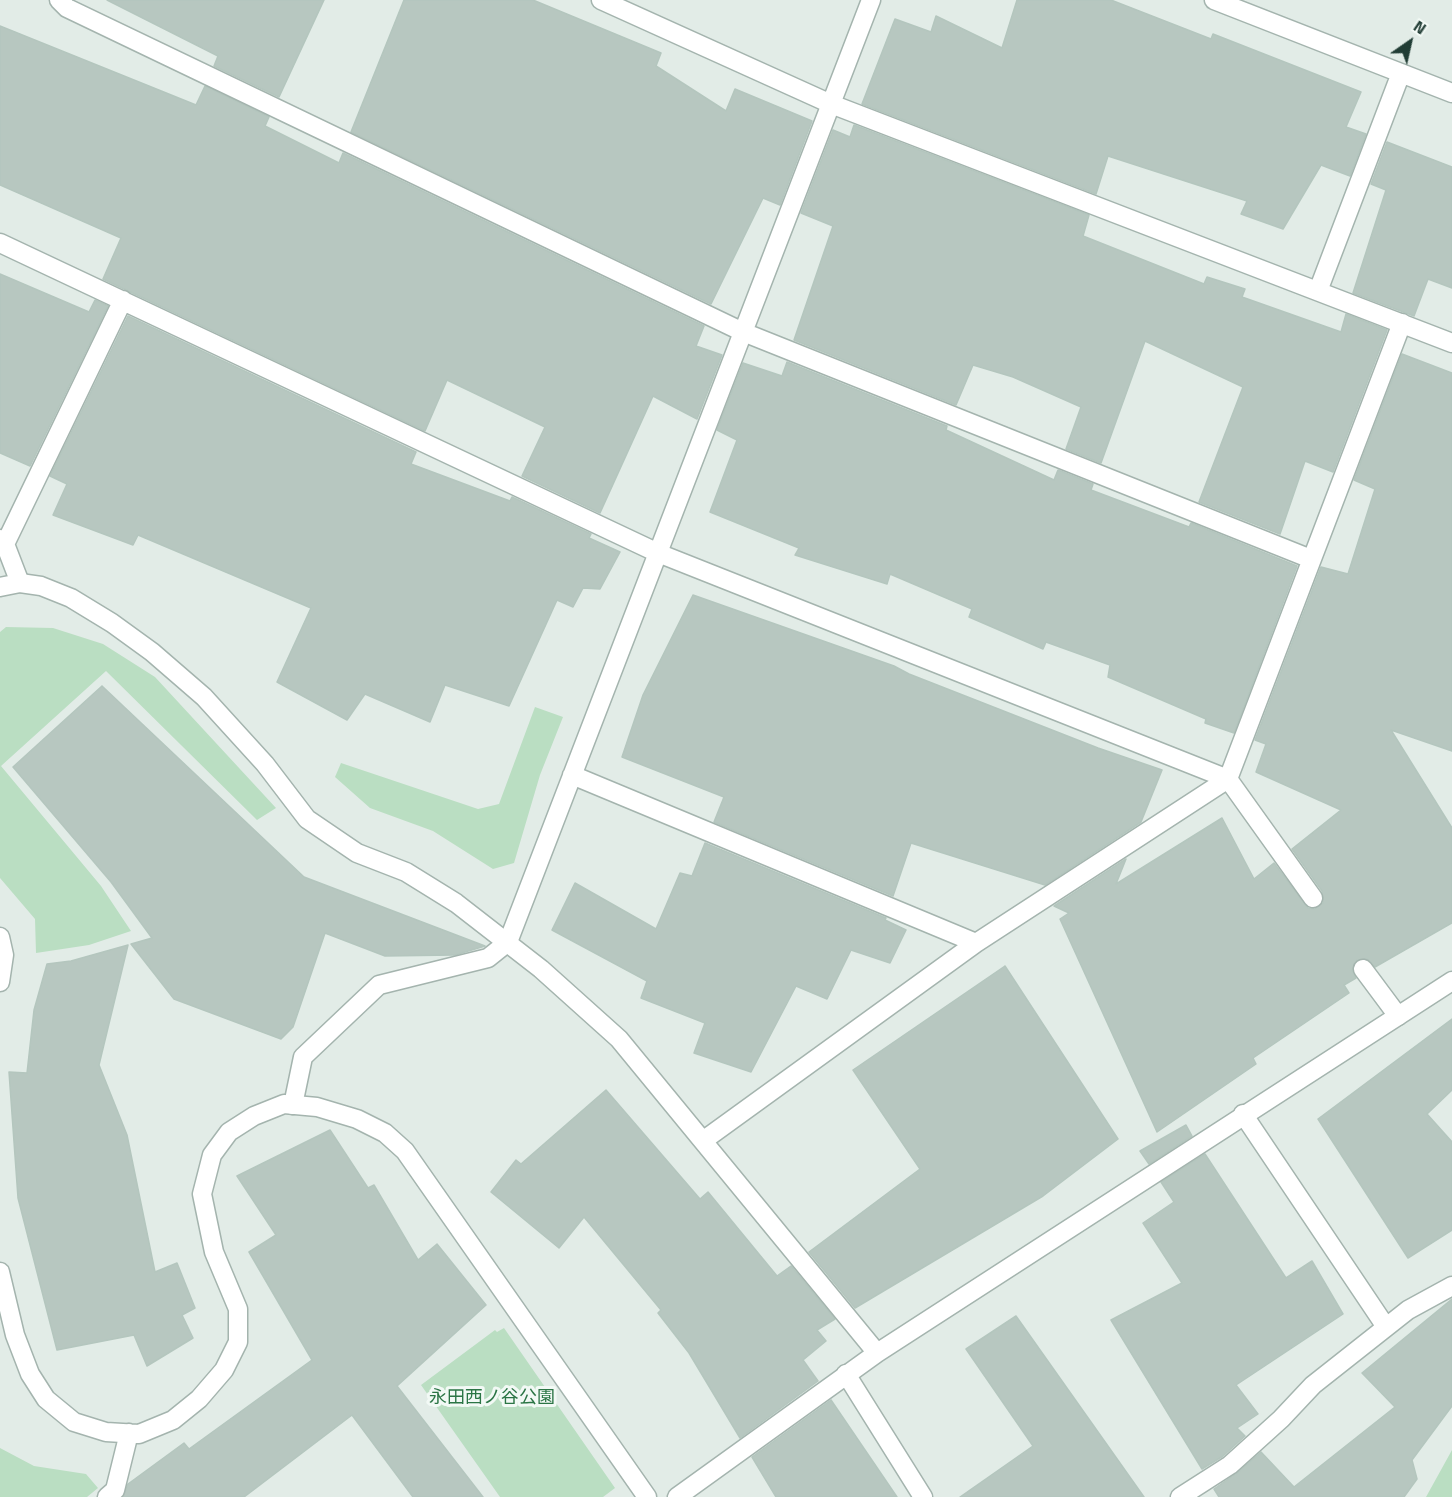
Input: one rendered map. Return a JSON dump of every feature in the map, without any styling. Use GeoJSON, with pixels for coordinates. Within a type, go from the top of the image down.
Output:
{"type":"FeatureCollection","features":[{"type":"Feature","properties":{"kind":"street"},"geometry":{"type":"LineString","coordinates":[[59,0],[67,9],[743,332],[1311,559]]}},
{"type":"Feature","properties":{"kind":"street"},"geometry":{"type":"LineString","coordinates":[[601,0],[831,104],[1452,343]]}},
{"type":"Feature","properties":{"kind":"street"},"geometry":{"type":"LineString","coordinates":[[293,1105],[303,1058],[379,985],[488,958],[508,942],[871,0]]}},
{"type":"Feature","properties":{"kind":"street"},"geometry":{"type":"LineString","coordinates":[[1214,0],[1452,93]]}},
{"type":"Feature","properties":{"kind":"street"},"geometry":{"type":"LineString","coordinates":[[1318,291],[1401,73]]}},
{"type":"Feature","properties":{"kind":"street"},"geometry":{"type":"LineString","coordinates":[[0,243],[658,553],[1228,779],[1313,898]]}},
{"type":"Feature","properties":{"kind":"street"},"geometry":{"type":"LineString","coordinates":[[20,583],[3,542],[123,300]]}},
{"type":"Feature","properties":{"kind":"street"},"geometry":{"type":"LineString","coordinates":[[704,1140],[976,943],[1228,779],[1402,323]]}},
{"type":"Feature","properties":{"kind":"street"},"geometry":{"type":"LineString","coordinates":[[0,587],[20,583],[41,586],[71,598],[112,623],[152,652],[204,697],[265,764],[307,819],[357,853],[416,878],[456,903],[508,942],[619,1039],[877,1353]]}},
{"type":"Feature","properties":{"kind":"street"},"geometry":{"type":"LineString","coordinates":[[572,775],[976,943]]}},
{"type":"Feature","properties":{"kind":"street"},"geometry":{"type":"LineString","coordinates":[[0,937],[4,955],[0,982]]}},
{"type":"Feature","properties":{"kind":"street"},"geometry":{"type":"LineString","coordinates":[[1363,969],[1398,1016]]}},
{"type":"Feature","properties":{"kind":"street"},"geometry":{"type":"LineString","coordinates":[[677,1497],[877,1353],[1243,1114],[1452,981]]}},
{"type":"Feature","properties":{"kind":"street"},"geometry":{"type":"LineString","coordinates":[[0,1272],[15,1335],[30,1374],[46,1400],[74,1422],[106,1432],[139,1434],[173,1420],[199,1399],[224,1370],[238,1342],[238,1310],[214,1252],[202,1194],[212,1155],[229,1132],[254,1116],[284,1104],[317,1107],[357,1119],[385,1133],[405,1151],[647,1497]]}},
{"type":"Feature","properties":{"kind":"street"},"geometry":{"type":"LineString","coordinates":[[1243,1114],[1386,1327]]}},
{"type":"Feature","properties":{"kind":"street"},"geometry":{"type":"LineString","coordinates":[[1180,1497],[1230,1464],[1281,1419],[1313,1385],[1386,1327],[1408,1310],[1452,1286]]}},
{"type":"Feature","properties":{"kind":"street"},"geometry":{"type":"LineString","coordinates":[[846,1374],[923,1497]]}},
{"type":"Feature","properties":{"kind":"street"},"geometry":{"type":"LineString","coordinates":[[107,1497],[115,1490],[129,1433]]}},
{"type":"Feature","properties":{"kind":"green space"},"geometry":{"type":"Polygon","coordinates":[[[6,627],[53,628],[103,644],[155,677],[276,808],[257,820],[106,671],[1,766],[101,886],[131,931],[89,945],[36,953],[35,919],[0,878],[0,632],[6,627]]]}},
{"type":"Feature","properties":{"kind":"green space"},"geometry":{"type":"Polygon","coordinates":[[[535,707],[563,717],[540,775],[514,863],[493,869],[433,831],[370,808],[335,777],[341,763],[478,809],[499,804],[535,707]]]}},
{"type":"Feature","properties":{"kind":"green space","name":"永田西ノ谷公園"},"geometry":{"type":"Polygon","coordinates":[[[504,1328],[615,1488],[603,1497],[500,1497],[421,1385],[495,1330],[497,1332],[504,1328]]]}},
{"type":"Feature","properties":{"kind":"green space"},"geometry":{"type":"Polygon","coordinates":[[[0,1448],[34,1466],[86,1474],[98,1488],[87,1497],[0,1497],[0,1448]]]}},
{"type":"Feature","properties":{"kind":"green space"},"geometry":{"type":"Polygon","coordinates":[[[1452,1450],[1452,1497],[1426,1497],[1452,1450]]]}},
{"type":"Feature","properties":{"kind":"building"},"geometry":{"type":"Polygon","coordinates":[[[107,0],[324,0],[279,97],[214,66],[218,56],[107,0]]]}},
{"type":"Feature","properties":{"kind":"building"},"geometry":{"type":"Polygon","coordinates":[[[404,0],[533,0],[661,53],[656,66],[726,111],[735,89],[812,121],[780,205],[763,198],[711,304],[351,132],[404,0]]]}},
{"type":"Feature","properties":{"kind":"building"},"geometry":{"type":"Polygon","coordinates":[[[1017,0],[1111,0],[1211,39],[1213,34],[1361,92],[1346,127],[1366,134],[1350,176],[1321,165],[1283,229],[1241,214],[1247,201],[1108,156],[1096,194],[862,104],[895,19],[931,32],[936,16],[1002,48],[1017,0]]]}},
{"type":"Feature","properties":{"kind":"building"},"geometry":{"type":"Polygon","coordinates":[[[0,26],[196,105],[205,86],[269,117],[265,126],[339,163],[343,153],[704,326],[696,346],[722,355],[697,419],[653,396],[600,513],[522,476],[545,427],[447,380],[425,431],[103,279],[121,238],[0,185],[0,26]]]}},
{"type":"Feature","properties":{"kind":"building"},"geometry":{"type":"Polygon","coordinates":[[[854,125],[1089,215],[1083,236],[1204,284],[1207,277],[1245,289],[1242,297],[1341,332],[1346,314],[1387,330],[1333,472],[1305,461],[1280,534],[1199,502],[1243,387],[1145,341],[1101,463],[1066,449],[1081,407],[1013,377],[973,365],[956,405],[794,340],[833,226],[801,213],[833,130],[850,137],[854,125]]]}},
{"type":"Feature","properties":{"kind":"building"},"geometry":{"type":"Polygon","coordinates":[[[1387,142],[1452,167],[1452,288],[1428,279],[1414,316],[1353,293],[1386,190],[1371,184],[1387,142]]]}},
{"type":"Feature","properties":{"kind":"building"},"geometry":{"type":"Polygon","coordinates":[[[0,274],[89,312],[95,300],[108,306],[30,466],[0,453],[0,274]]]}},
{"type":"Feature","properties":{"kind":"building"},"geometry":{"type":"Polygon","coordinates":[[[128,316],[416,452],[411,464],[510,501],[512,497],[591,534],[589,538],[620,552],[600,589],[583,588],[573,607],[557,600],[509,706],[445,685],[430,722],[365,694],[347,720],[277,682],[311,608],[138,535],[133,545],[53,515],[67,484],[50,476],[128,316]]]}},
{"type":"Feature","properties":{"kind":"building"},"geometry":{"type":"Polygon","coordinates":[[[1402,354],[1452,373],[1452,751],[1391,730],[1452,828],[1452,923],[1375,967],[1367,959],[1357,960],[1352,970],[1356,978],[1344,985],[1349,993],[1253,1058],[1256,1064],[1157,1132],[1060,919],[1069,913],[1054,906],[1126,859],[1116,884],[1222,818],[1254,879],[1274,863],[1308,908],[1315,909],[1323,903],[1322,891],[1292,849],[1341,810],[1256,772],[1266,744],[1255,740],[1321,567],[1348,574],[1375,489],[1354,480],[1402,354]]]}},
{"type":"Feature","properties":{"kind":"building"},"geometry":{"type":"Polygon","coordinates":[[[787,362],[947,426],[946,430],[1054,480],[1058,470],[1093,484],[1091,490],[1189,527],[1191,523],[1297,566],[1234,733],[1205,723],[1206,719],[1108,677],[1110,665],[1046,642],[1043,649],[969,617],[972,609],[890,574],[887,584],[795,555],[799,548],[710,512],[737,440],[717,430],[743,363],[782,376],[787,362]]]}},
{"type":"Feature","properties":{"kind":"building"},"geometry":{"type":"Polygon","coordinates":[[[693,595],[894,666],[909,674],[1098,748],[1162,770],[1141,822],[1045,885],[911,843],[893,896],[714,822],[724,797],[622,757],[643,695],[693,595]]]}},
{"type":"Feature","properties":{"kind":"building"},"geometry":{"type":"Polygon","coordinates":[[[102,686],[304,877],[485,946],[455,955],[385,956],[325,933],[293,1027],[281,1039],[174,999],[131,944],[152,938],[111,882],[13,767],[102,686]]]}},
{"type":"Feature","properties":{"kind":"building"},"geometry":{"type":"Polygon","coordinates":[[[705,843],[886,918],[885,920],[906,930],[890,963],[851,950],[827,999],[796,986],[751,1072],[694,1053],[705,1023],[641,998],[647,981],[552,930],[575,883],[656,929],[680,873],[692,876],[705,843]]]}},
{"type":"Feature","properties":{"kind":"building"},"geometry":{"type":"Polygon","coordinates":[[[128,945],[99,1065],[127,1135],[155,1272],[177,1263],[195,1308],[182,1315],[193,1338],[147,1366],[134,1335],[57,1350],[18,1198],[9,1072],[27,1073],[34,1010],[47,964],[71,961],[128,945]]]}},
{"type":"Feature","properties":{"kind":"building"},"geometry":{"type":"Polygon","coordinates":[[[1005,966],[1118,1139],[1043,1196],[855,1308],[809,1252],[920,1169],[853,1070],[1005,966]]]}},
{"type":"Feature","properties":{"kind":"building"},"geometry":{"type":"Polygon","coordinates":[[[1452,1019],[1452,1090],[1427,1114],[1452,1142],[1452,1230],[1408,1258],[1318,1119],[1452,1019]]]}},
{"type":"Feature","properties":{"kind":"building"},"geometry":{"type":"Polygon","coordinates":[[[606,1090],[700,1199],[708,1192],[777,1276],[791,1266],[835,1319],[817,1330],[826,1341],[803,1360],[818,1381],[740,1438],[689,1353],[658,1313],[661,1310],[584,1217],[559,1248],[491,1192],[516,1160],[521,1164],[606,1090]]]}},
{"type":"Feature","properties":{"kind":"building"},"geometry":{"type":"Polygon","coordinates":[[[1186,1125],[1192,1136],[1149,1164],[1140,1151],[1186,1125]]]}},
{"type":"Feature","properties":{"kind":"building"},"geometry":{"type":"Polygon","coordinates":[[[330,1130],[368,1188],[374,1185],[418,1260],[437,1244],[486,1305],[397,1386],[483,1497],[413,1497],[352,1415],[244,1497],[123,1497],[128,1484],[184,1443],[189,1449],[312,1360],[249,1252],[276,1235],[237,1176],[330,1130]]]}},
{"type":"Feature","properties":{"kind":"building"},"geometry":{"type":"Polygon","coordinates":[[[1205,1154],[1286,1278],[1312,1261],[1343,1314],[1236,1385],[1258,1414],[1237,1428],[1245,1436],[1223,1456],[1202,1469],[1111,1320],[1182,1283],[1143,1223],[1174,1202],[1161,1182],[1205,1154]]]}},
{"type":"Feature","properties":{"kind":"building"},"geometry":{"type":"Polygon","coordinates":[[[1452,1299],[1452,1406],[1412,1460],[1417,1479],[1404,1497],[1219,1497],[1214,1489],[1261,1452],[1294,1487],[1395,1407],[1362,1373],[1452,1299]]]}},
{"type":"Feature","properties":{"kind":"building"},"geometry":{"type":"Polygon","coordinates":[[[1016,1316],[1144,1497],[960,1497],[1033,1446],[966,1349],[1016,1316]]]}},
{"type":"Feature","properties":{"kind":"building"},"geometry":{"type":"Polygon","coordinates":[[[831,1400],[897,1497],[776,1497],[752,1457],[831,1400]]]}}]}
